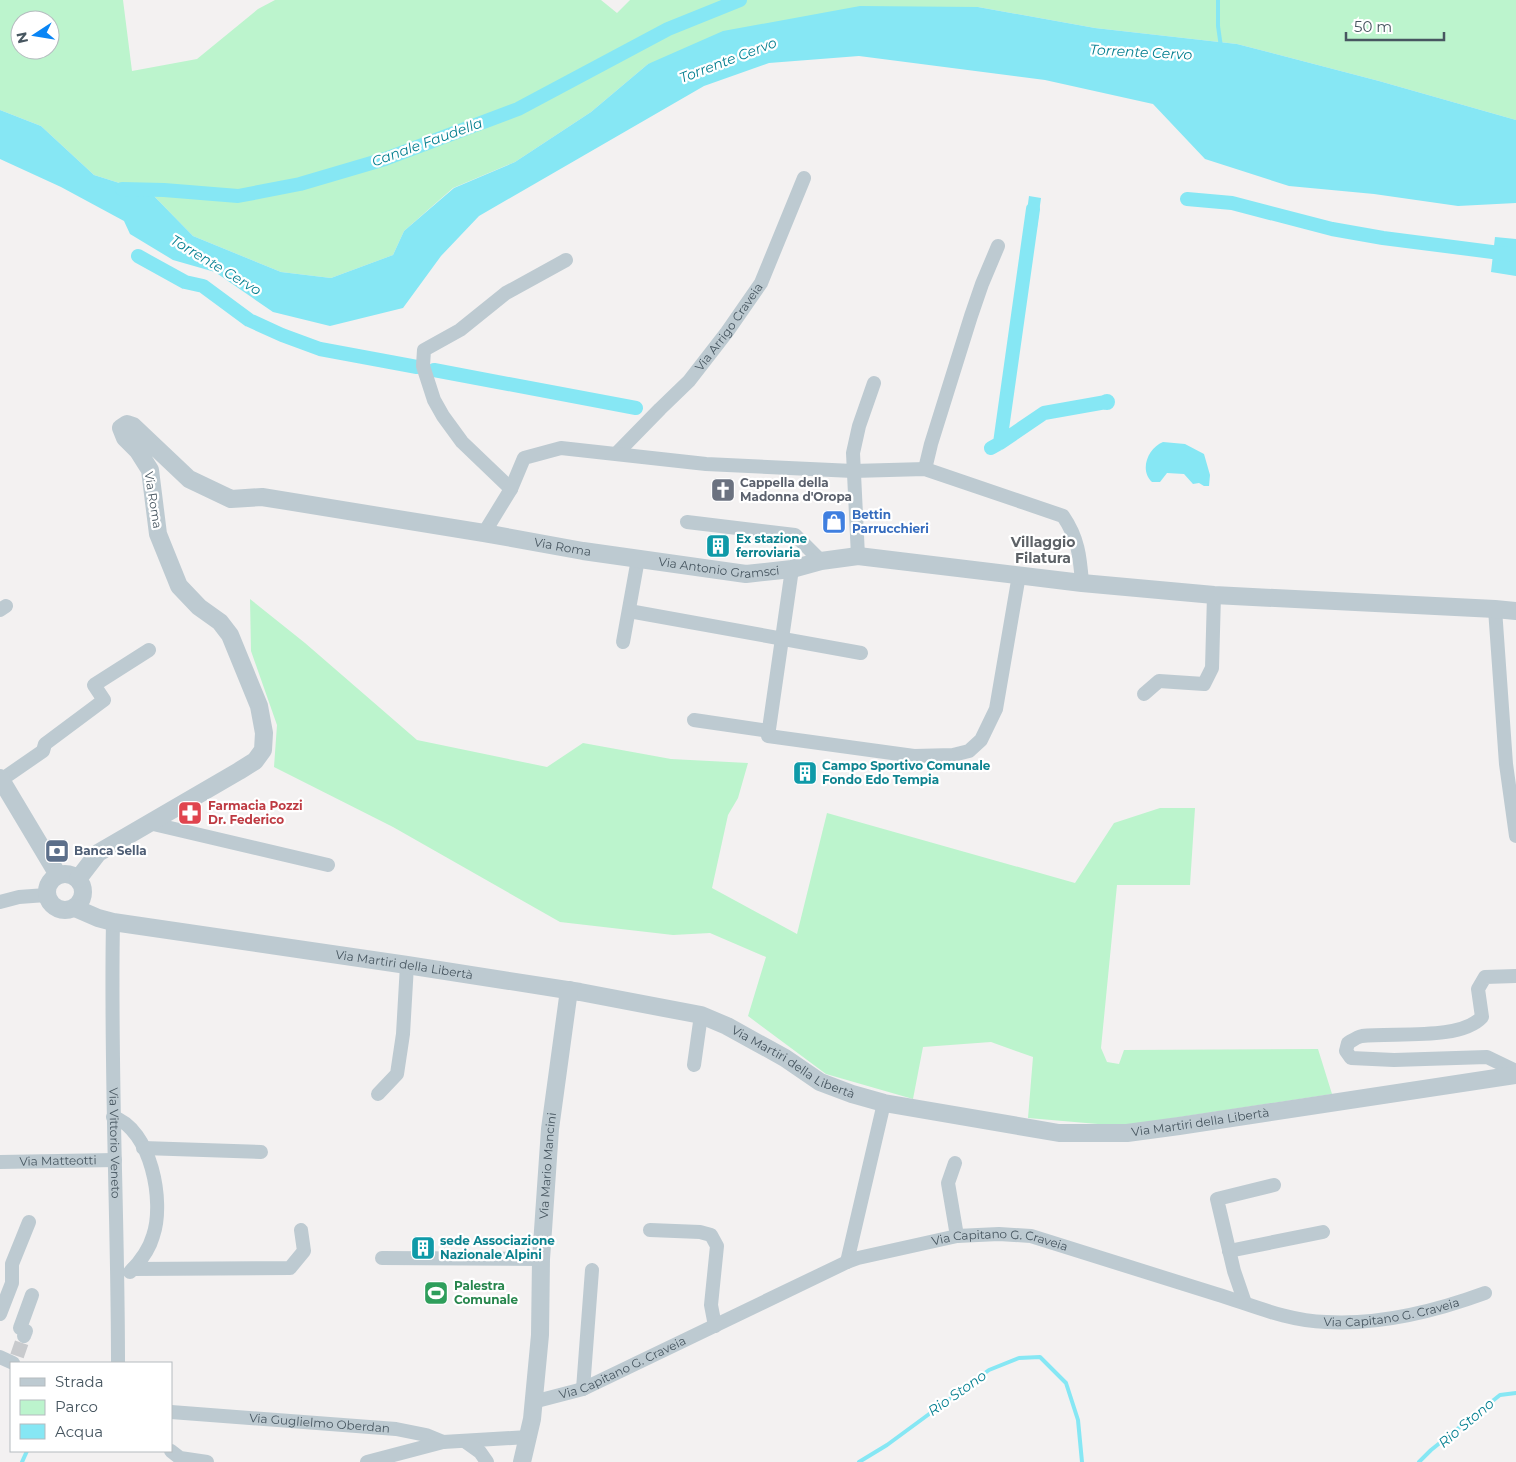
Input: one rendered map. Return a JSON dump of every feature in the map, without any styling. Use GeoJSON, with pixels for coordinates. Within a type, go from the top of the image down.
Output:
{"type":"FeatureCollection","features":[{"type":"Feature","properties":{"kind":"street","name":"Via Arrigo Craveia"},"geometry":{"type":"LineString","coordinates":[[617,453],[689,381],[755,292],[804,178]]}},
{"type":"Feature","properties":{"kind":"street"},"geometry":{"type":"LineString","coordinates":[[925,468],[971,316],[998,246]]}},
{"type":"Feature","properties":{"kind":"street"},"geometry":{"type":"LineString","coordinates":[[511,489],[476,457],[451,428],[434,400],[423,366],[424,350],[460,330],[506,293],[566,260]]}},
{"type":"Feature","properties":{"kind":"street"},"geometry":{"type":"LineString","coordinates":[[858,556],[853,453],[859,426],[874,382]]}},
{"type":"Feature","properties":{"kind":"street","name":"Via Roma"},"geometry":{"type":"LineString","coordinates":[[78,879],[98,853],[255,761],[263,750],[264,733],[259,706],[230,635],[220,622],[199,607],[180,586],[176,578],[158,534],[150,470],[138,450],[125,438],[121,428],[127,424],[133,426],[189,479],[231,500],[262,497],[609,555]]}},
{"type":"Feature","properties":{"kind":"street"},"geometry":{"type":"LineString","coordinates":[[484,533],[511,489],[524,458],[561,448],[706,464],[853,471],[925,468],[1063,516],[1072,529],[1080,552],[1082,583]]}},
{"type":"Feature","properties":{"kind":"street"},"geometry":{"type":"LineString","coordinates":[[687,522],[795,536],[822,561]]}},
{"type":"Feature","properties":{"kind":"street","name":"Via Antonio Gramsci"},"geometry":{"type":"LineString","coordinates":[[609,555],[746,574],[858,556],[1082,583],[1214,595],[1516,611]]}},
{"type":"Feature","properties":{"kind":"street"},"geometry":{"type":"LineString","coordinates":[[623,642],[638,559]]}},
{"type":"Feature","properties":{"kind":"street"},"geometry":{"type":"LineString","coordinates":[[792,568],[768,736],[914,756],[953,755],[969,751],[981,740],[996,710],[1018,575]]}},
{"type":"Feature","properties":{"kind":"street"},"geometry":{"type":"LineString","coordinates":[[1144,694],[1159,681],[1204,684],[1212,668],[1214,595]]}},
{"type":"Feature","properties":{"kind":"street"},"geometry":{"type":"LineString","coordinates":[[1496,609],[1516,836]]}},
{"type":"Feature","properties":{"kind":"street"},"geometry":{"type":"LineString","coordinates":[[629,611],[861,653]]}},
{"type":"Feature","properties":{"kind":"street"},"geometry":{"type":"LineString","coordinates":[[58,875],[1,779],[43,751],[45,744],[104,700],[94,685],[149,650]]}},
{"type":"Feature","properties":{"kind":"street"},"geometry":{"type":"LineString","coordinates":[[694,720],[769,731]]}},
{"type":"Feature","properties":{"kind":"street"},"geometry":{"type":"LineString","coordinates":[[149,823],[328,865]]}},
{"type":"Feature","properties":{"kind":"street"},"geometry":{"type":"LineString","coordinates":[[69,874],[78,879],[82,884],[83,891],[80,903],[75,908],[64,911],[52,906],[46,895],[49,883],[58,875],[69,874]]}},
{"type":"Feature","properties":{"kind":"street"},"geometry":{"type":"LineString","coordinates":[[0,902],[19,897],[46,895]]}},
{"type":"Feature","properties":{"kind":"street","name":"Via Martiri della Libertà"},"geometry":{"type":"LineString","coordinates":[[75,908],[113,922],[569,990],[701,1015],[727,1026],[785,1058],[820,1082],[852,1094],[884,1103],[1059,1133],[1127,1133],[1516,1073]]}},
{"type":"Feature","properties":{"kind":"street","name":"Via Vittorio Veneto"},"geometry":{"type":"LineString","coordinates":[[113,922],[111,995],[118,1282],[118,1362]]}},
{"type":"Feature","properties":{"kind":"street"},"geometry":{"type":"LineString","coordinates":[[378,1094],[397,1074],[404,1034],[407,965]]}},
{"type":"Feature","properties":{"kind":"street"},"geometry":{"type":"LineString","coordinates":[[1514,976],[1485,977],[1478,989],[1482,1017],[1476,1024],[1440,1034],[1360,1036],[1348,1043],[1346,1051],[1351,1058],[1359,1059],[1394,1060],[1487,1056],[1516,1073]]}},
{"type":"Feature","properties":{"kind":"street","name":"Via Mario Mancini"},"geometry":{"type":"LineString","coordinates":[[533,1402],[540,1335],[541,1259],[550,1129],[569,990]]}},
{"type":"Feature","properties":{"kind":"street"},"geometry":{"type":"LineString","coordinates":[[694,1066],[701,1015]]}},
{"type":"Feature","properties":{"kind":"street"},"geometry":{"type":"LineString","coordinates":[[847,1262],[884,1103]]}},
{"type":"Feature","properties":{"kind":"street"},"geometry":{"type":"LineString","coordinates":[[113,1117],[122,1120],[138,1138],[152,1164],[156,1186],[157,1211],[154,1235],[147,1252],[118,1282]]}},
{"type":"Feature","properties":{"kind":"street"},"geometry":{"type":"LineString","coordinates":[[144,1148],[261,1152]]}},
{"type":"Feature","properties":{"kind":"street","name":"Via Matteotti"},"geometry":{"type":"LineString","coordinates":[[0,1162],[115,1160]]}},
{"type":"Feature","properties":{"kind":"street"},"geometry":{"type":"LineString","coordinates":[[955,1163],[948,1184],[957,1236]]}},
{"type":"Feature","properties":{"kind":"street"},"geometry":{"type":"LineString","coordinates":[[1245,1303],[1234,1271],[1217,1199],[1274,1185]]}},
{"type":"Feature","properties":{"kind":"street"},"geometry":{"type":"LineString","coordinates":[[0,1314],[12,1283],[12,1264],[29,1222]]}},
{"type":"Feature","properties":{"kind":"street"},"geometry":{"type":"LineString","coordinates":[[133,1268],[290,1268],[304,1252],[301,1230]]}},
{"type":"Feature","properties":{"kind":"street"},"geometry":{"type":"LineString","coordinates":[[650,1230],[700,1232],[711,1235],[717,1246],[711,1305],[714,1326]]}},
{"type":"Feature","properties":{"kind":"street"},"geometry":{"type":"LineString","coordinates":[[1229,1251],[1323,1232]]}},
{"type":"Feature","properties":{"kind":"street","name":"Via Capitano G. Craveia"},"geometry":{"type":"LineString","coordinates":[[533,1402],[583,1389],[847,1262],[957,1236],[999,1234],[1031,1236],[1284,1317],[1325,1322],[1367,1322],[1456,1303],[1485,1293]]}},
{"type":"Feature","properties":{"kind":"street"},"geometry":{"type":"LineString","coordinates":[[382,1258],[541,1259]]}},
{"type":"Feature","properties":{"kind":"street"},"geometry":{"type":"LineString","coordinates":[[583,1389],[592,1270]]}},
{"type":"Feature","properties":{"kind":"street"},"geometry":{"type":"LineString","coordinates":[[24,1336],[26,1331],[20,1328],[32,1295]]}},
{"type":"Feature","properties":{"kind":"street"},"geometry":{"type":"LineString","coordinates":[[0,1357],[15,1361]]}},
{"type":"Feature","properties":{"kind":"street"},"geometry":{"type":"LineString","coordinates":[[522,1462],[533,1402]]}},
{"type":"Feature","properties":{"kind":"street","name":"Via Guglielmo Oberdan"},"geometry":{"type":"LineString","coordinates":[[172,1412],[396,1429],[426,1435],[443,1442],[528,1437]]}},
{"type":"Feature","properties":{"kind":"street"},"geometry":{"type":"LineString","coordinates":[[367,1462],[443,1442]]}},
{"type":"Feature","properties":{"kind":"street"},"geometry":{"type":"LineString","coordinates":[[466,1442],[480,1452],[487,1462]]}},
{"type":"Feature","properties":{"kind":"street"},"geometry":{"type":"LineString","coordinates":[[172,1452],[180,1458],[207,1462]]}},
{"type":"Feature","properties":{"kind":"green space"},"geometry":{"type":"Polygon","coordinates":[[[0,0],[123,0],[132,71],[197,59],[258,9],[275,0],[601,0],[617,13],[630,0],[1516,0],[1516,120],[1379,81],[1237,44],[1095,28],[978,7],[648,64],[591,112],[515,162],[453,188],[404,231],[393,255],[331,278],[281,272],[193,236],[151,193],[94,175],[41,126],[0,110],[0,0]]]}},
{"type":"Feature","properties":{"kind":"green space"},"geometry":{"type":"Polygon","coordinates":[[[250,599],[305,643],[417,740],[547,767],[583,743],[671,759],[748,763],[738,798],[728,815],[712,888],[797,934],[827,813],[1075,883],[1114,823],[1160,808],[1195,808],[1190,885],[1117,885],[1101,1048],[1107,1062],[1119,1064],[1124,1050],[1318,1049],[1332,1094],[1121,1126],[1028,1118],[1033,1057],[991,1042],[923,1047],[913,1099],[826,1074],[748,1016],[766,957],[710,933],[673,935],[560,922],[393,827],[274,767],[277,725],[251,651],[250,599]]]}},
{"type":"Feature","properties":{"kind":"water","name":"Torrente Cervo"},"geometry":{"type":"Polygon","coordinates":[[[860,6],[978,7],[1095,28],[1237,44],[1379,81],[1516,120],[1516,203],[1458,206],[1374,194],[1289,186],[1205,159],[1153,104],[1045,80],[859,56],[769,63],[704,86],[479,216],[441,256],[403,308],[330,326],[273,312],[215,272],[173,260],[130,234],[124,221],[61,187],[0,159],[0,110],[41,126],[94,175],[151,193],[193,236],[281,272],[331,278],[393,255],[404,231],[454,188],[515,162],[591,112],[648,64],[723,31],[860,6]]]}},
{"type":"Feature","properties":{"kind":"water"},"geometry":{"type":"Polygon","coordinates":[[[1029,196],[1041,198],[1037,227],[1025,226],[1029,196]]]}},
{"type":"Feature","properties":{"kind":"water"},"geometry":{"type":"Polygon","coordinates":[[[1495,237],[1516,239],[1516,276],[1491,272],[1495,237]]]}},
{"type":"Feature","properties":{"kind":"water"},"geometry":{"type":"Polygon","coordinates":[[[1104,394],[1110,394],[1115,399],[1113,408],[1104,410],[1099,405],[1099,399],[1104,394]]]}},
{"type":"Feature","properties":{"kind":"water"},"geometry":{"type":"Polygon","coordinates":[[[1163,442],[1185,444],[1204,454],[1210,475],[1209,486],[1199,483],[1193,484],[1184,474],[1167,473],[1160,482],[1152,482],[1146,472],[1147,460],[1153,449],[1163,442]]]}},
{"type":"Feature","properties":{"kind":"waterway","name":"Canale Faudella"},"geometry":{"type":"LineString","coordinates":[[122,189],[164,190],[238,196],[300,184],[385,159],[518,109],[668,29],[740,0]]}},
{"type":"Feature","properties":{"kind":"waterway"},"geometry":{"type":"LineString","coordinates":[[1218,0],[1218,26],[1221,47]]}},
{"type":"Feature","properties":{"kind":"waterway"},"geometry":{"type":"LineString","coordinates":[[1187,199],[1232,203],[1332,229],[1383,238],[1516,255]]}},
{"type":"Feature","properties":{"kind":"waterway"},"geometry":{"type":"LineString","coordinates":[[991,448],[1000,443],[1033,209]]}},
{"type":"Feature","properties":{"kind":"waterway"},"geometry":{"type":"LineString","coordinates":[[138,256],[185,282],[203,286],[249,320],[282,335],[320,349],[417,367]]}},
{"type":"Feature","properties":{"kind":"waterway"},"geometry":{"type":"LineString","coordinates":[[434,370],[636,408]]}},
{"type":"Feature","properties":{"kind":"waterway"},"geometry":{"type":"LineString","coordinates":[[1000,443],[1044,413],[1106,402]]}},
{"type":"Feature","properties":{"kind":"waterway","name":"Rio Stono"},"geometry":{"type":"LineString","coordinates":[[859,1462],[887,1445],[989,1370],[1019,1358],[1040,1357],[1066,1383],[1078,1420],[1082,1462]]}},
{"type":"Feature","properties":{"kind":"waterway","name":"Rio Stono"},"geometry":{"type":"LineString","coordinates":[[1419,1462],[1431,1450],[1500,1395],[1516,1393]]}},
{"type":"Feature","properties":{"kind":"waterway"},"geometry":{"type":"LineString","coordinates":[[22,1462],[27,1452]]}},
{"type":"Feature","properties":{"kind":"tunnel"},"geometry":{"type":"LineString","coordinates":[[17,1356],[24,1336]]}},
{"type":"Feature","properties":{"kind":"place","name":"Cappella della Madonna d'Oropa"},"geometry":{"type":"Point","coordinates":[723,490]}},
{"type":"Feature","properties":{"kind":"place","name":"Bettin Parrucchieri"},"geometry":{"type":"Point","coordinates":[834,522]}},
{"type":"Feature","properties":{"kind":"place","name":"Ex stazione ferroviaria"},"geometry":{"type":"Point","coordinates":[718,546]}},
{"type":"Feature","properties":{"kind":"place","name":"Campo Sportivo Comunale Fondo Edo Tempia"},"geometry":{"type":"Point","coordinates":[805,773]}},
{"type":"Feature","properties":{"kind":"place","name":"Farmacia Pozzi Dr. Federico"},"geometry":{"type":"Point","coordinates":[190,813]}},
{"type":"Feature","properties":{"kind":"place","name":"Banca Sella"},"geometry":{"type":"Point","coordinates":[57,851]}},
{"type":"Feature","properties":{"kind":"place","name":"sede Associazione Nazionale Alpini"},"geometry":{"type":"Point","coordinates":[423,1248]}},
{"type":"Feature","properties":{"kind":"place","name":"Palestra Comunale"},"geometry":{"type":"Point","coordinates":[436,1293]}},
{"type":"Feature","properties":{"kind":"district","name":"Villaggio Filatura"},"geometry":{"type":"Point","coordinates":[1043,550]}}]}
